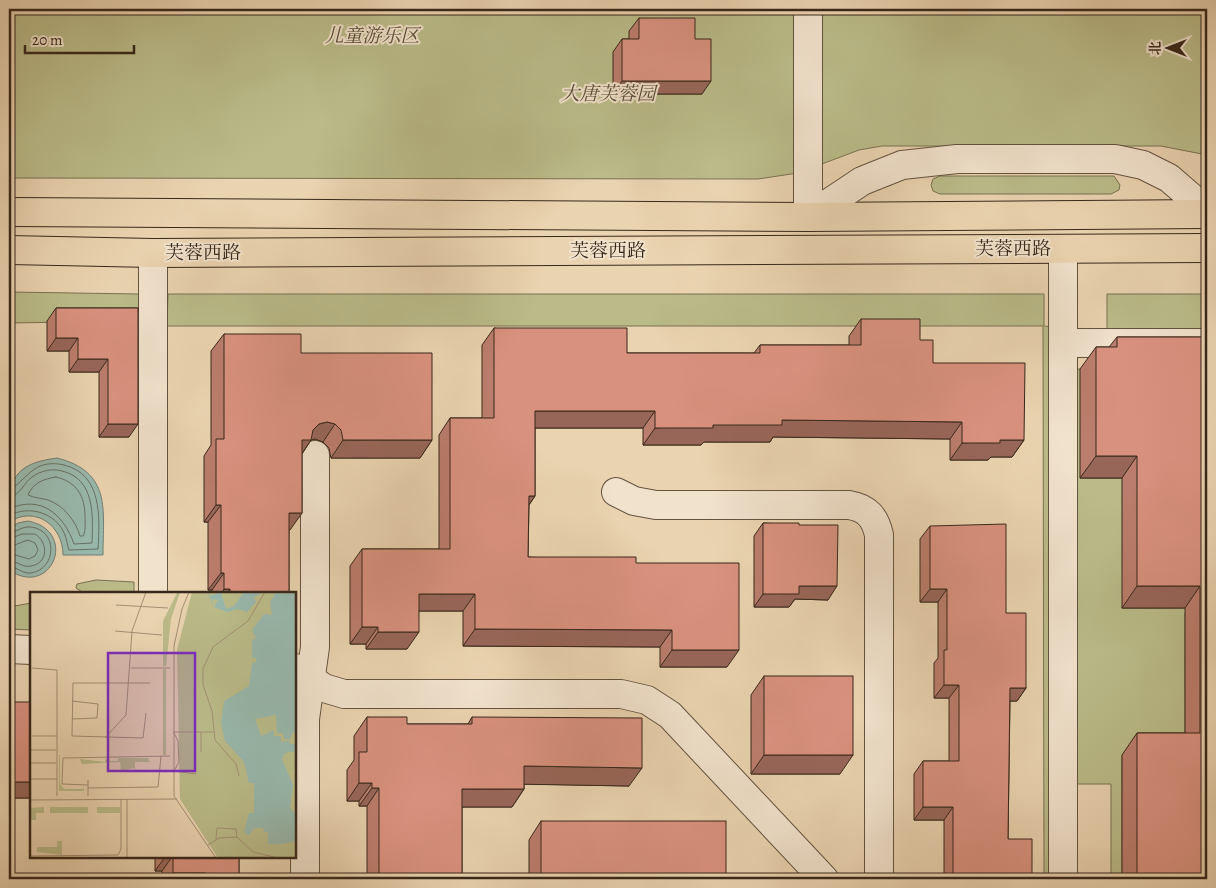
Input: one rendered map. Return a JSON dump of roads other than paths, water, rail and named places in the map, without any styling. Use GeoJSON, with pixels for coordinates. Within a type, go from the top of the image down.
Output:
{"type":"FeatureCollection","features":[{"type":"Feature","properties":{"kind":"main road","name":"芙蓉西路"},"geometry":{"type":"LineString","coordinates":[[9,212],[808,217],[1207,212]]}},
{"type":"Feature","properties":{"kind":"main road","name":"芙蓉西路"},"geometry":{"type":"LineString","coordinates":[[9,250],[154,253],[1207,248]]}},
{"type":"Feature","properties":{"kind":"street"},"geometry":{"type":"LineString","coordinates":[[808,9],[808,217]]}},
{"type":"Feature","properties":{"kind":"street"},"geometry":{"type":"LineString","coordinates":[[808,217],[862,181],[902,165],[957,159],[1115,159],[1143,165],[1169,178],[1207,212]]}},
{"type":"Feature","properties":{"kind":"street"},"geometry":{"type":"LineString","coordinates":[[1063,249],[1063,879]]}},
{"type":"Feature","properties":{"kind":"street"},"geometry":{"type":"LineString","coordinates":[[154,253],[154,592]]}},
{"type":"Feature","properties":{"kind":"street"},"geometry":{"type":"LineString","coordinates":[[1063,343],[1207,343]]}},
{"type":"Feature","properties":{"kind":"street"},"geometry":{"type":"LineString","coordinates":[[305,879],[305,719],[303,674],[315,647],[315,455]]}},
{"type":"Feature","properties":{"kind":"street"},"geometry":{"type":"LineString","coordinates":[[616,492],[634,501],[656,505],[849,505],[861,507],[870,514],[876,523],[879,535],[879,879]]}},
{"type":"Feature","properties":{"kind":"street"},"geometry":{"type":"LineString","coordinates":[[9,649],[30,650]]}},
{"type":"Feature","properties":{"kind":"street"},"geometry":{"type":"LineString","coordinates":[[303,674],[329,691],[344,694],[621,694],[648,700],[670,716],[824,879]]}},
{"type":"Feature","properties":{"kind":"water"},"geometry":{"type":"Polygon","coordinates":[[[57,458],[75,464],[96,483],[101,495],[103,508],[103,555],[63,555],[62,545],[53,527],[38,517],[19,517],[9,522],[10,495],[16,476],[31,465],[57,458]]]}},
{"type":"Feature","properties":{"kind":"water"},"geometry":{"type":"Polygon","coordinates":[[[28,521],[44,527],[53,537],[56,549],[54,560],[47,570],[37,576],[24,577],[9,570],[9,529],[18,523],[28,521]]]}},
{"type":"Feature","properties":{"kind":"park label","name":"儿童游乐区"},"geometry":{"type":"Point","coordinates":[372,36]}},
{"type":"Feature","properties":{"kind":"park label","name":"大唐芙蓉园"},"geometry":{"type":"Point","coordinates":[608,94]}}]}
